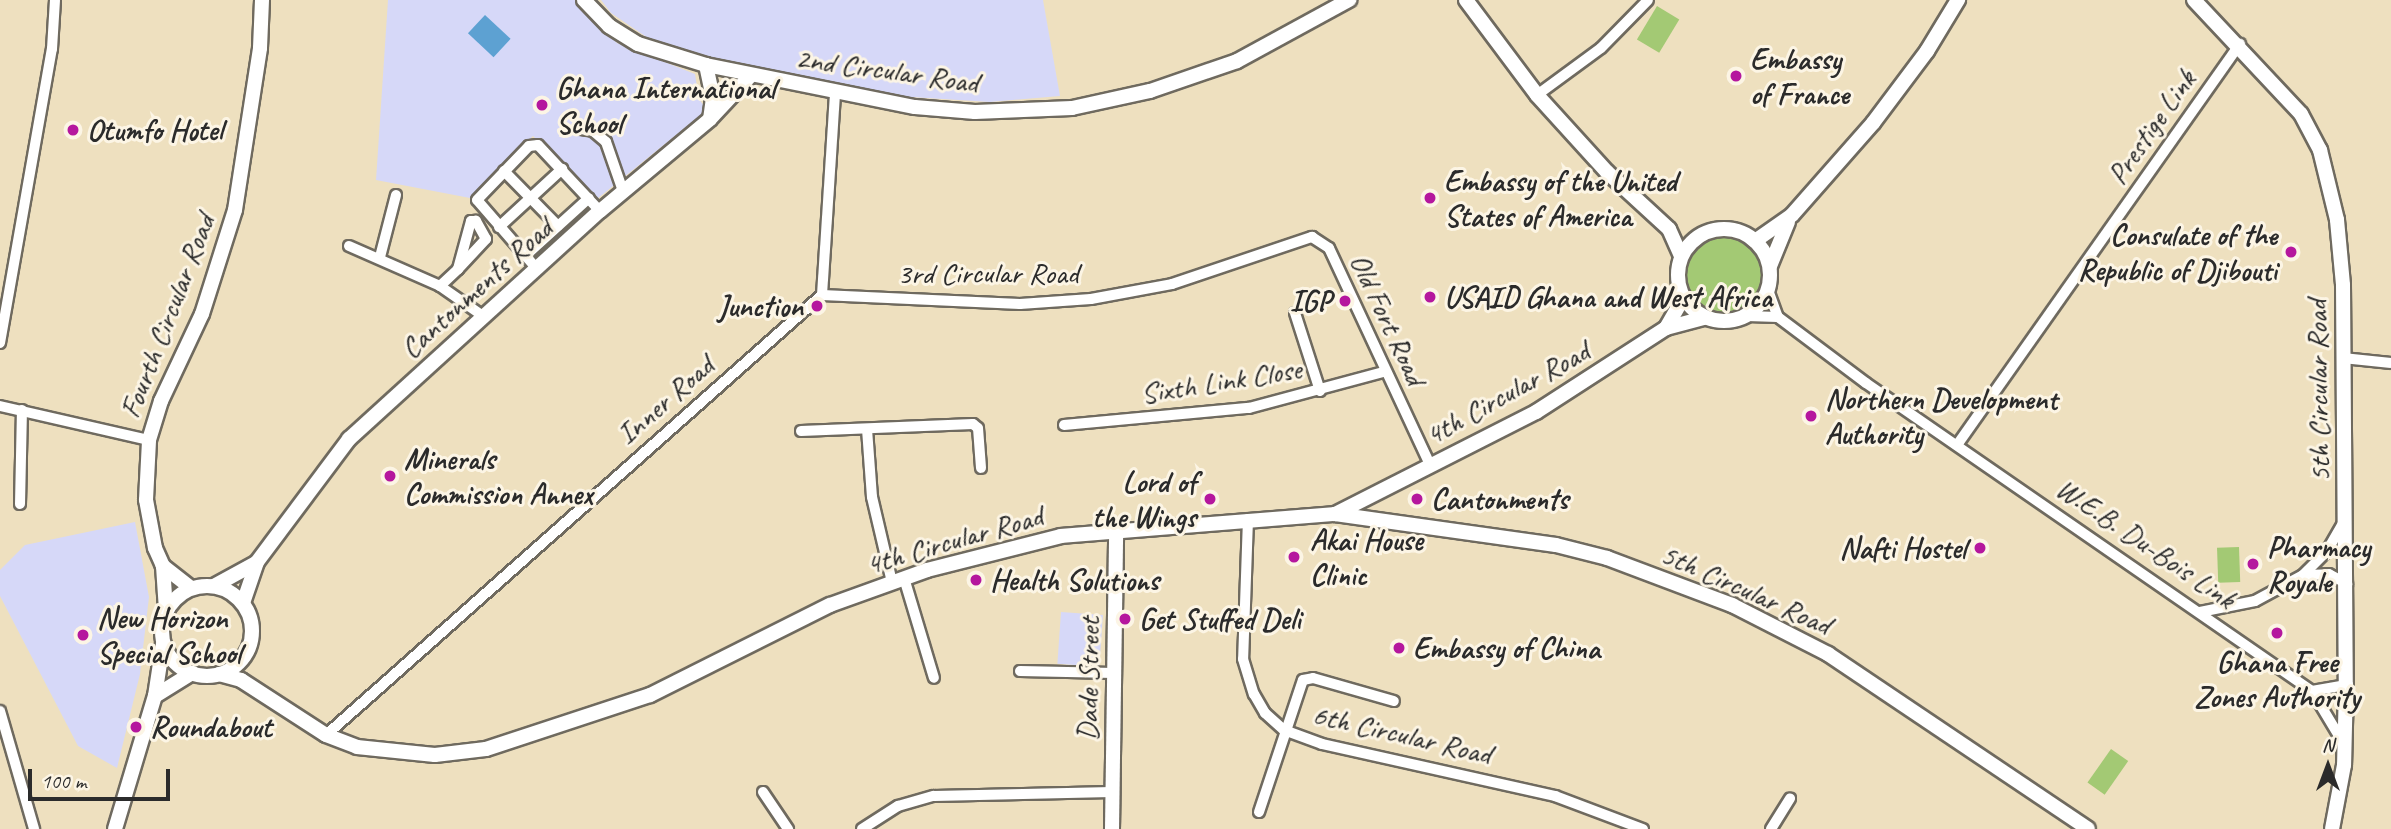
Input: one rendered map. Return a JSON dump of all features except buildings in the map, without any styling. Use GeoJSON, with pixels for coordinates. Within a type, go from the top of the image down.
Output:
{"type":"FeatureCollection","features":[{"type":"Feature","properties":{"kind":"street"},"geometry":{"type":"LineString","coordinates":[[0,343],[52,49],[55,0]]}},
{"type":"Feature","properties":{"kind":"street","name":"Fourth Circular Road"},"geometry":{"type":"LineString","coordinates":[[166,613],[163,566],[155,548],[146,500],[149,440],[161,401],[202,314],[235,210],[260,48],[262,0]]}},
{"type":"Feature","properties":{"kind":"street","name":"2nd Circular Road"},"geometry":{"type":"LineString","coordinates":[[584,0],[608,26],[638,44],[706,65],[835,92],[975,112],[1072,108],[1150,91],[1237,61],[1349,0]]}},
{"type":"Feature","properties":{"kind":"street"},"geometry":{"type":"LineString","coordinates":[[1465,0],[1537,96],[1607,172],[1670,229],[1681,256]]}},
{"type":"Feature","properties":{"kind":"street"},"geometry":{"type":"LineString","coordinates":[[1537,96],[1601,48],[1648,0]]}},
{"type":"Feature","properties":{"kind":"street"},"geometry":{"type":"LineString","coordinates":[[1755,241],[1792,215],[1898,90],[1958,0]]}},
{"type":"Feature","properties":{"kind":"street","name":"5th Circular Road"},"geometry":{"type":"LineString","coordinates":[[2194,0],[2240,44],[2301,114],[2320,150],[2341,249],[2347,514],[2346,685],[2344,745],[2332,829]]}},
{"type":"Feature","properties":{"kind":"street","name":"Prestige Link"},"geometry":{"type":"LineString","coordinates":[[1957,445],[2240,44]]}},
{"type":"Feature","properties":{"kind":"street"},"geometry":{"type":"LineString","coordinates":[[706,65],[713,98],[710,119]]}},
{"type":"Feature","properties":{"kind":"street","name":"Cantonments Road"},"geometry":{"type":"LineString","coordinates":[[257,562],[349,439],[600,211],[710,119],[751,75]]}},
{"type":"Feature","properties":{"kind":"street"},"geometry":{"type":"LineString","coordinates":[[822,295],[835,92]]}},
{"type":"Feature","properties":{"kind":"street"},"geometry":{"type":"LineString","coordinates":[[581,129],[593,131],[606,142],[623,191]]}},
{"type":"Feature","properties":{"kind":"street"},"geometry":{"type":"LineString","coordinates":[[537,270],[477,200],[504,171],[534,143],[600,211]]}},
{"type":"Feature","properties":{"kind":"street"},"geometry":{"type":"LineString","coordinates":[[499,227],[562,169]]}},
{"type":"Feature","properties":{"kind":"street"},"geometry":{"type":"LineString","coordinates":[[504,171],[558,226]]}},
{"type":"Feature","properties":{"kind":"street"},"geometry":{"type":"LineString","coordinates":[[380,257],[396,195]]}},
{"type":"Feature","properties":{"kind":"street"},"geometry":{"type":"LineString","coordinates":[[525,256],[589,198]]}},
{"type":"Feature","properties":{"kind":"street"},"geometry":{"type":"LineString","coordinates":[[1700,235],[1681,256],[1677,270],[1683,299],[1704,318],[1733,321],[1747,316],[1778,317],[1768,290],[1770,266],[1792,215]]}},
{"type":"Feature","properties":{"kind":"street"},"geometry":{"type":"LineString","coordinates":[[1670,229],[1700,235],[1729,229],[1755,241],[1770,266]]}},
{"type":"Feature","properties":{"kind":"street","name":"3rd Circular Road"},"geometry":{"type":"LineString","coordinates":[[822,295],[1020,304],[1091,299],[1172,284],[1312,237]]}},
{"type":"Feature","properties":{"kind":"street","name":"Old Fort Road"},"geometry":{"type":"LineString","coordinates":[[1312,237],[1329,248],[1383,372],[1430,465]]}},
{"type":"Feature","properties":{"kind":"street"},"geometry":{"type":"LineString","coordinates":[[349,246],[380,257],[440,286],[483,316]]}},
{"type":"Feature","properties":{"kind":"street"},"geometry":{"type":"LineString","coordinates":[[440,286],[458,269]]}},
{"type":"Feature","properties":{"kind":"street"},"geometry":{"type":"LineString","coordinates":[[1747,316],[1768,290]]}},
{"type":"Feature","properties":{"kind":"street","name":"Inner Road"},"geometry":{"type":"LineString","coordinates":[[326,735],[822,295]]}},
{"type":"Feature","properties":{"kind":"street","name":"4th Circular Road"},"geometry":{"type":"LineString","coordinates":[[1666,328],[1683,299]]}},
{"type":"Feature","properties":{"kind":"street"},"geometry":{"type":"LineString","coordinates":[[1295,313],[1320,391]]}},
{"type":"Feature","properties":{"kind":"street","name":"W.E.B. Du-Bois Link"},"geometry":{"type":"LineString","coordinates":[[1778,317],[1957,445],[2312,691],[2344,745]]}},
{"type":"Feature","properties":{"kind":"street","name":"4th Circular Road"},"geometry":{"type":"LineString","coordinates":[[219,674],[256,689],[326,735],[393,754],[435,755],[486,749],[650,695],[830,605],[898,580],[1060,536],[1335,514],[1536,412],[1666,328],[1704,318]]}},
{"type":"Feature","properties":{"kind":"street"},"geometry":{"type":"LineString","coordinates":[[2343,358],[2391,363]]}},
{"type":"Feature","properties":{"kind":"street","name":"Sixth Link Close"},"geometry":{"type":"LineString","coordinates":[[1064,425],[1249,408],[1383,372]]}},
{"type":"Feature","properties":{"kind":"street"},"geometry":{"type":"LineString","coordinates":[[0,406],[149,440]]}},
{"type":"Feature","properties":{"kind":"street"},"geometry":{"type":"LineString","coordinates":[[20,504],[22,410]]}},
{"type":"Feature","properties":{"kind":"street"},"geometry":{"type":"LineString","coordinates":[[801,431],[973,424],[978,428],[981,468]]}},
{"type":"Feature","properties":{"kind":"street"},"geometry":{"type":"LineString","coordinates":[[867,429],[872,496],[898,580],[934,678]]}},
{"type":"Feature","properties":{"kind":"street","name":"5th Circular Road"},"geometry":{"type":"LineString","coordinates":[[1335,514],[1556,545],[1720,600],[1828,654],[2088,829]]}},
{"type":"Feature","properties":{"kind":"street"},"geometry":{"type":"LineString","coordinates":[[2200,612],[2255,601],[2304,575],[2327,551],[2347,514]]}},
{"type":"Feature","properties":{"kind":"street","name":"6th Circular Road"},"geometry":{"type":"LineString","coordinates":[[1248,519],[1243,659],[1254,694],[1265,713],[1284,730],[1321,744],[1555,796],[1643,829]]}},
{"type":"Feature","properties":{"kind":"street","name":"Dade Street"},"geometry":{"type":"LineString","coordinates":[[1112,829],[1116,530]]}},
{"type":"Feature","properties":{"kind":"street"},"geometry":{"type":"LineString","coordinates":[[115,829],[155,696],[166,613],[176,598],[191,588],[214,586],[257,562]]}},
{"type":"Feature","properties":{"kind":"street"},"geometry":{"type":"LineString","coordinates":[[256,689],[247,675],[245,655],[252,629],[243,603],[257,562]]}},
{"type":"Feature","properties":{"kind":"street"},"geometry":{"type":"LineString","coordinates":[[163,566],[191,588]]}},
{"type":"Feature","properties":{"kind":"street"},"geometry":{"type":"LineString","coordinates":[[2304,575],[2329,574],[2347,584]]}},
{"type":"Feature","properties":{"kind":"street"},"geometry":{"type":"LineString","coordinates":[[214,586],[243,603]]}},
{"type":"Feature","properties":{"kind":"street"},"geometry":{"type":"LineString","coordinates":[[164,643],[177,664],[192,673],[219,674],[245,655]]}},
{"type":"Feature","properties":{"kind":"street"},"geometry":{"type":"LineString","coordinates":[[1020,671],[1114,673]]}},
{"type":"Feature","properties":{"kind":"street"},"geometry":{"type":"LineString","coordinates":[[155,696],[192,673]]}},
{"type":"Feature","properties":{"kind":"street"},"geometry":{"type":"LineString","coordinates":[[1259,812],[1284,730],[1303,680],[1314,678],[1394,701]]}},
{"type":"Feature","properties":{"kind":"street"},"geometry":{"type":"LineString","coordinates":[[2312,691],[2346,685]]}},
{"type":"Feature","properties":{"kind":"street"},"geometry":{"type":"LineString","coordinates":[[0,711],[34,829]]}},
{"type":"Feature","properties":{"kind":"street"},"geometry":{"type":"LineString","coordinates":[[763,792],[788,829]]}},
{"type":"Feature","properties":{"kind":"street"},"geometry":{"type":"LineString","coordinates":[[862,829],[898,806],[934,796],[1112,793]]}},
{"type":"Feature","properties":{"kind":"street"},"geometry":{"type":"LineString","coordinates":[[1771,829],[1790,799]]}},
{"type":"Feature","properties":{"kind":"shaded area","name":"Ghana International School"},"geometry":{"type":"Polygon","coordinates":[[[388,0],[578,0],[617,43],[695,74],[699,99],[707,110],[597,199],[533,136],[470,198],[376,180],[388,0]]]}},
{"type":"Feature","properties":{"kind":"shaded area","name":"Ghana International School"},"geometry":{"type":"Polygon","coordinates":[[[601,0],[1043,0],[1060,96],[990,102],[879,95],[713,61],[661,47],[611,13],[601,0]]]}},
{"type":"Feature","properties":{"kind":"shaded area","name":"New Horizon Special School"},"geometry":{"type":"Polygon","coordinates":[[[135,522],[149,597],[140,674],[117,768],[78,746],[0,596],[0,570],[25,545],[135,522]]]}},
{"type":"Feature","properties":{"kind":"shaded area"},"geometry":{"type":"Polygon","coordinates":[[[1061,612],[1103,615],[1099,667],[1057,664],[1061,612]]]}},
{"type":"Feature","properties":{"kind":"green space"},"geometry":{"type":"Polygon","coordinates":[[[1657,6],[1679,19],[1659,53],[1637,39],[1657,6]]]}},
{"type":"Feature","properties":{"kind":"green space"},"geometry":{"type":"Polygon","coordinates":[[[1725,232],[1749,239],[1761,251],[1768,275],[1761,299],[1749,311],[1725,318],[1701,311],[1689,299],[1682,275],[1689,251],[1701,239],[1725,232]]]}},
{"type":"Feature","properties":{"kind":"green space"},"geometry":{"type":"Polygon","coordinates":[[[2239,547],[2240,582],[2218,583],[2217,548],[2239,547]]]}},
{"type":"Feature","properties":{"kind":"green space"},"geometry":{"type":"Polygon","coordinates":[[[2111,749],[2128,761],[2105,795],[2087,783],[2111,749]]]}},
{"type":"Feature","properties":{"kind":"water"},"geometry":{"type":"Polygon","coordinates":[[[485,15],[511,39],[494,57],[468,33],[485,15]]]}},
{"type":"Feature","properties":{"kind":"place","name":"Embassy of France"},"geometry":{"type":"Point","coordinates":[1736,76]}},
{"type":"Feature","properties":{"kind":"place","name":"Ghana International School"},"geometry":{"type":"Point","coordinates":[542,105]}},
{"type":"Feature","properties":{"kind":"place","name":"Otumfo Hotel"},"geometry":{"type":"Point","coordinates":[73,130]}},
{"type":"Feature","properties":{"kind":"place","name":"Embassy of the United States of America"},"geometry":{"type":"Point","coordinates":[1430,198]}},
{"type":"Feature","properties":{"kind":"place","name":"Consulate of the Republic of Djibouti"},"geometry":{"type":"Point","coordinates":[2291,252]}},
{"type":"Feature","properties":{"kind":"place","name":"USAID Ghana and West Africa"},"geometry":{"type":"Point","coordinates":[1430,297]}},
{"type":"Feature","properties":{"kind":"place","name":"IGP"},"geometry":{"type":"Point","coordinates":[1345,301]}},
{"type":"Feature","properties":{"kind":"place","name":"Junction"},"geometry":{"type":"Point","coordinates":[817,306]}},
{"type":"Feature","properties":{"kind":"place","name":"Northern Development Authority"},"geometry":{"type":"Point","coordinates":[1811,416]}},
{"type":"Feature","properties":{"kind":"place","name":"Minerals Commission Annex"},"geometry":{"type":"Point","coordinates":[390,476]}},
{"type":"Feature","properties":{"kind":"place","name":"Lord of the Wings"},"geometry":{"type":"Point","coordinates":[1210,499]}},
{"type":"Feature","properties":{"kind":"place","name":"Cantonments"},"geometry":{"type":"Point","coordinates":[1417,499]}},
{"type":"Feature","properties":{"kind":"place","name":"Nafti Hostel"},"geometry":{"type":"Point","coordinates":[1980,548]}},
{"type":"Feature","properties":{"kind":"place","name":"Akai House Clinic"},"geometry":{"type":"Point","coordinates":[1294,557]}},
{"type":"Feature","properties":{"kind":"place","name":"Pharmacy Royale"},"geometry":{"type":"Point","coordinates":[2253,564]}},
{"type":"Feature","properties":{"kind":"place","name":"Health Solutions"},"geometry":{"type":"Point","coordinates":[976,580]}},
{"type":"Feature","properties":{"kind":"place","name":"Get Stuffed Deli"},"geometry":{"type":"Point","coordinates":[1125,619]}},
{"type":"Feature","properties":{"kind":"place","name":"Ghana Free Zones Authority"},"geometry":{"type":"Point","coordinates":[2277,633]}},
{"type":"Feature","properties":{"kind":"place","name":"New Horizon Special School"},"geometry":{"type":"Point","coordinates":[83,635]}},
{"type":"Feature","properties":{"kind":"place","name":"Embassy of China"},"geometry":{"type":"Point","coordinates":[1399,648]}},
{"type":"Feature","properties":{"kind":"place","name":"Roundabout"},"geometry":{"type":"Point","coordinates":[136,727]}}]}
